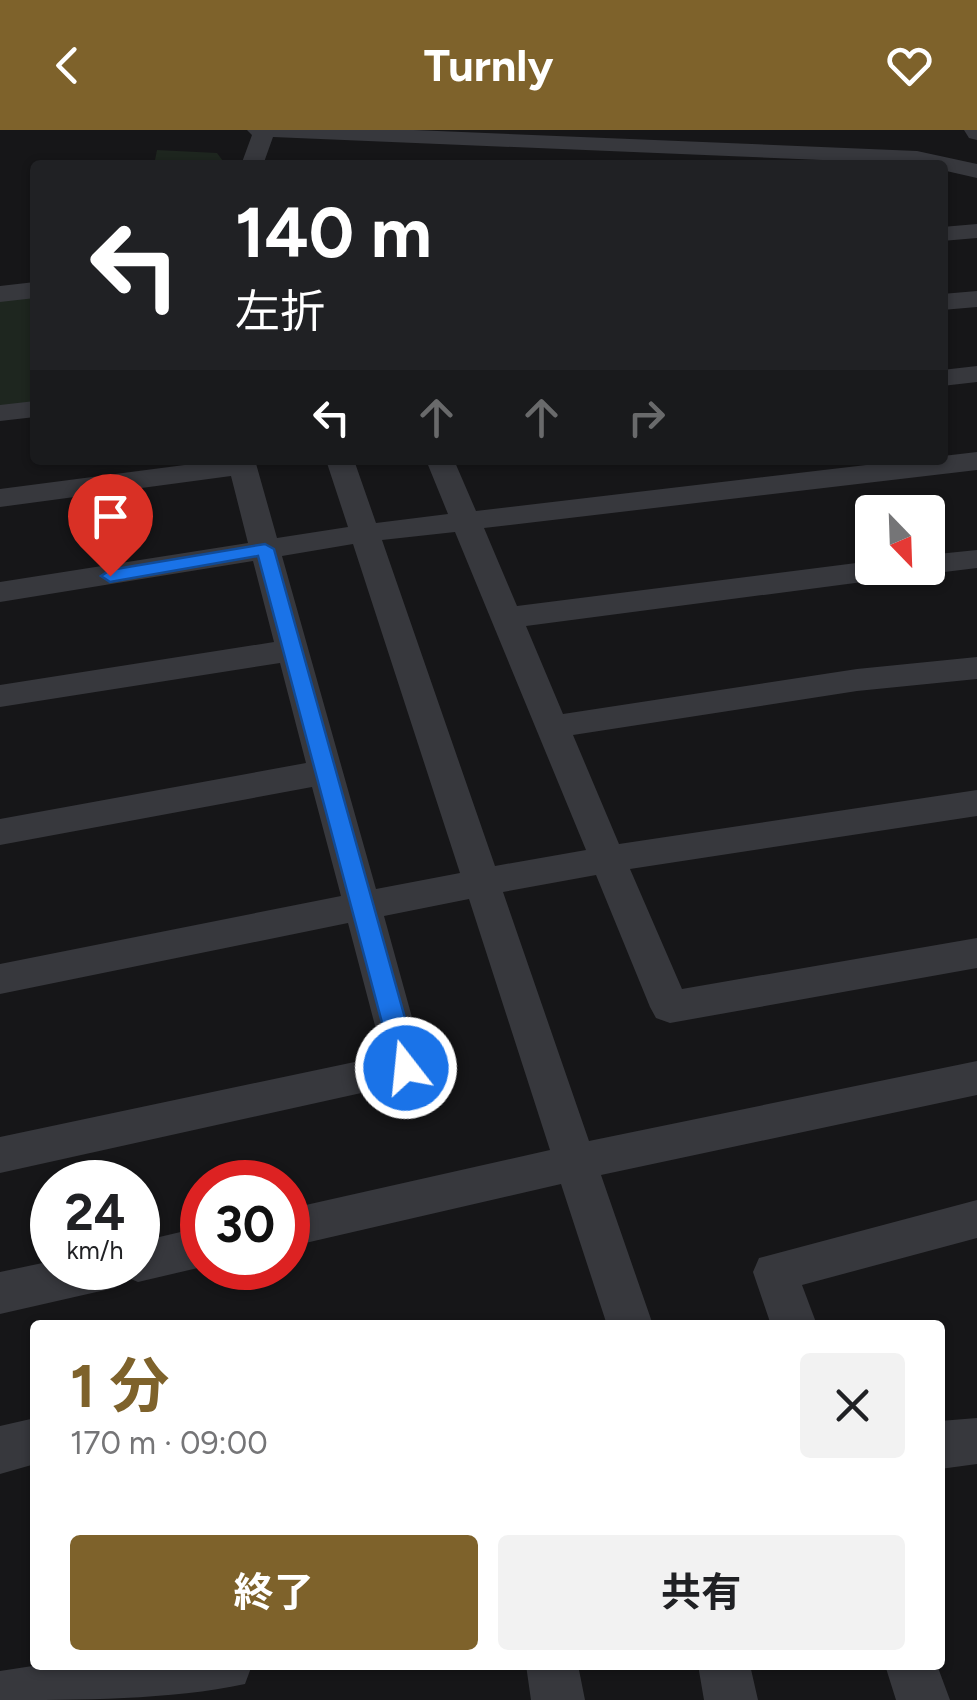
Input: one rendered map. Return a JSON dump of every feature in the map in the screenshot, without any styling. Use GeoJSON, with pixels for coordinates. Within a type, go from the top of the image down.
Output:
{"type":"FeatureCollection","features":[{"type":"Feature","properties":{"kind":"street"},"geometry":{"type":"LineString","coordinates":[[251,160],[262,130],[942,160]]}},
{"type":"Feature","properties":{"kind":"street"},"geometry":{"type":"LineString","coordinates":[[538,130],[945,160]]}},
{"type":"Feature","properties":{"kind":"street"},"geometry":{"type":"LineString","coordinates":[[948,233],[977,231]]}},
{"type":"Feature","properties":{"kind":"street"},"geometry":{"type":"LineString","coordinates":[[0,294],[30,291]]}},
{"type":"Feature","properties":{"kind":"street"},"geometry":{"type":"LineString","coordinates":[[948,301],[977,299]]}},
{"type":"Feature","properties":{"kind":"street"},"geometry":{"type":"LineString","coordinates":[[948,377],[977,374]]}},
{"type":"Feature","properties":{"kind":"street"},"geometry":{"type":"LineString","coordinates":[[0,413],[30,409]]}},
{"type":"Feature","properties":{"kind":"street"},"geometry":{"type":"LineString","coordinates":[[948,464],[977,461]]}},
{"type":"Feature","properties":{"kind":"street"},"geometry":{"type":"LineString","coordinates":[[0,498],[228,465]]}},
{"type":"Feature","properties":{"kind":"street"},"geometry":{"type":"LineString","coordinates":[[0,1155],[406,1068],[243,465]]}},
{"type":"Feature","properties":{"kind":"street"},"geometry":{"type":"LineString","coordinates":[[342,465],[628,1320]]}},
{"type":"Feature","properties":{"kind":"street"},"geometry":{"type":"LineString","coordinates":[[442,465],[670,1008],[977,953]]}},
{"type":"Feature","properties":{"kind":"street"},"geometry":{"type":"LineString","coordinates":[[0,592],[367,533],[937,465]]}},
{"type":"Feature","properties":{"kind":"street"},"geometry":{"type":"LineString","coordinates":[[945,562],[977,558]]}},
{"type":"Feature","properties":{"kind":"street"},"geometry":{"type":"LineString","coordinates":[[506,618],[855,573]]}},
{"type":"Feature","properties":{"kind":"street"},"geometry":{"type":"LineString","coordinates":[[0,696],[292,650]]}},
{"type":"Feature","properties":{"kind":"street"},"geometry":{"type":"LineString","coordinates":[[552,726],[857,680],[977,668]]}},
{"type":"Feature","properties":{"kind":"street"},"geometry":{"type":"LineString","coordinates":[[0,832],[325,772]]}},
{"type":"Feature","properties":{"kind":"street"},"geometry":{"type":"LineString","coordinates":[[0,978],[608,862],[861,817],[977,803]]}},
{"type":"Feature","properties":{"kind":"street"},"geometry":{"type":"LineString","coordinates":[[310,1223],[977,1078]]}},
{"type":"Feature","properties":{"kind":"street"},"geometry":{"type":"LineString","coordinates":[[792,1320],[775,1272],[977,1219]]}},
{"type":"Feature","properties":{"kind":"street"},"geometry":{"type":"LineString","coordinates":[[0,1293],[30,1286]]}},
{"type":"Feature","properties":{"kind":"street"},"geometry":{"type":"LineString","coordinates":[[945,1445],[977,1441]]}},
{"type":"Feature","properties":{"kind":"street"},"geometry":{"type":"LineString","coordinates":[[0,1450],[30,1442]]}},
{"type":"Feature","properties":{"kind":"street"},"geometry":{"type":"LineString","coordinates":[[0,1698],[192,1670]]}},
{"type":"Feature","properties":{"kind":"street"},"geometry":{"type":"LineString","coordinates":[[553,1670],[558,1700]]}},
{"type":"Feature","properties":{"kind":"street"},"geometry":{"type":"LineString","coordinates":[[725,1670],[732,1700]]}},
{"type":"Feature","properties":{"kind":"street"},"geometry":{"type":"LineString","coordinates":[[913,1670],[923,1700]]}},
{"type":"Feature","properties":{"kind":"shaded area"},"geometry":{"type":"Polygon","coordinates":[[[157,150],[217,153],[222,160],[155,160],[157,150]]]}},
{"type":"Feature","properties":{"kind":"shaded area"},"geometry":{"type":"Polygon","coordinates":[[[30,291],[30,409],[0,413],[0,294],[30,291]]]}},
{"type":"Feature","properties":{"kind":"route"},"geometry":{"type":"LineString","coordinates":[[110,576],[265,549],[406,1068]]}}]}
